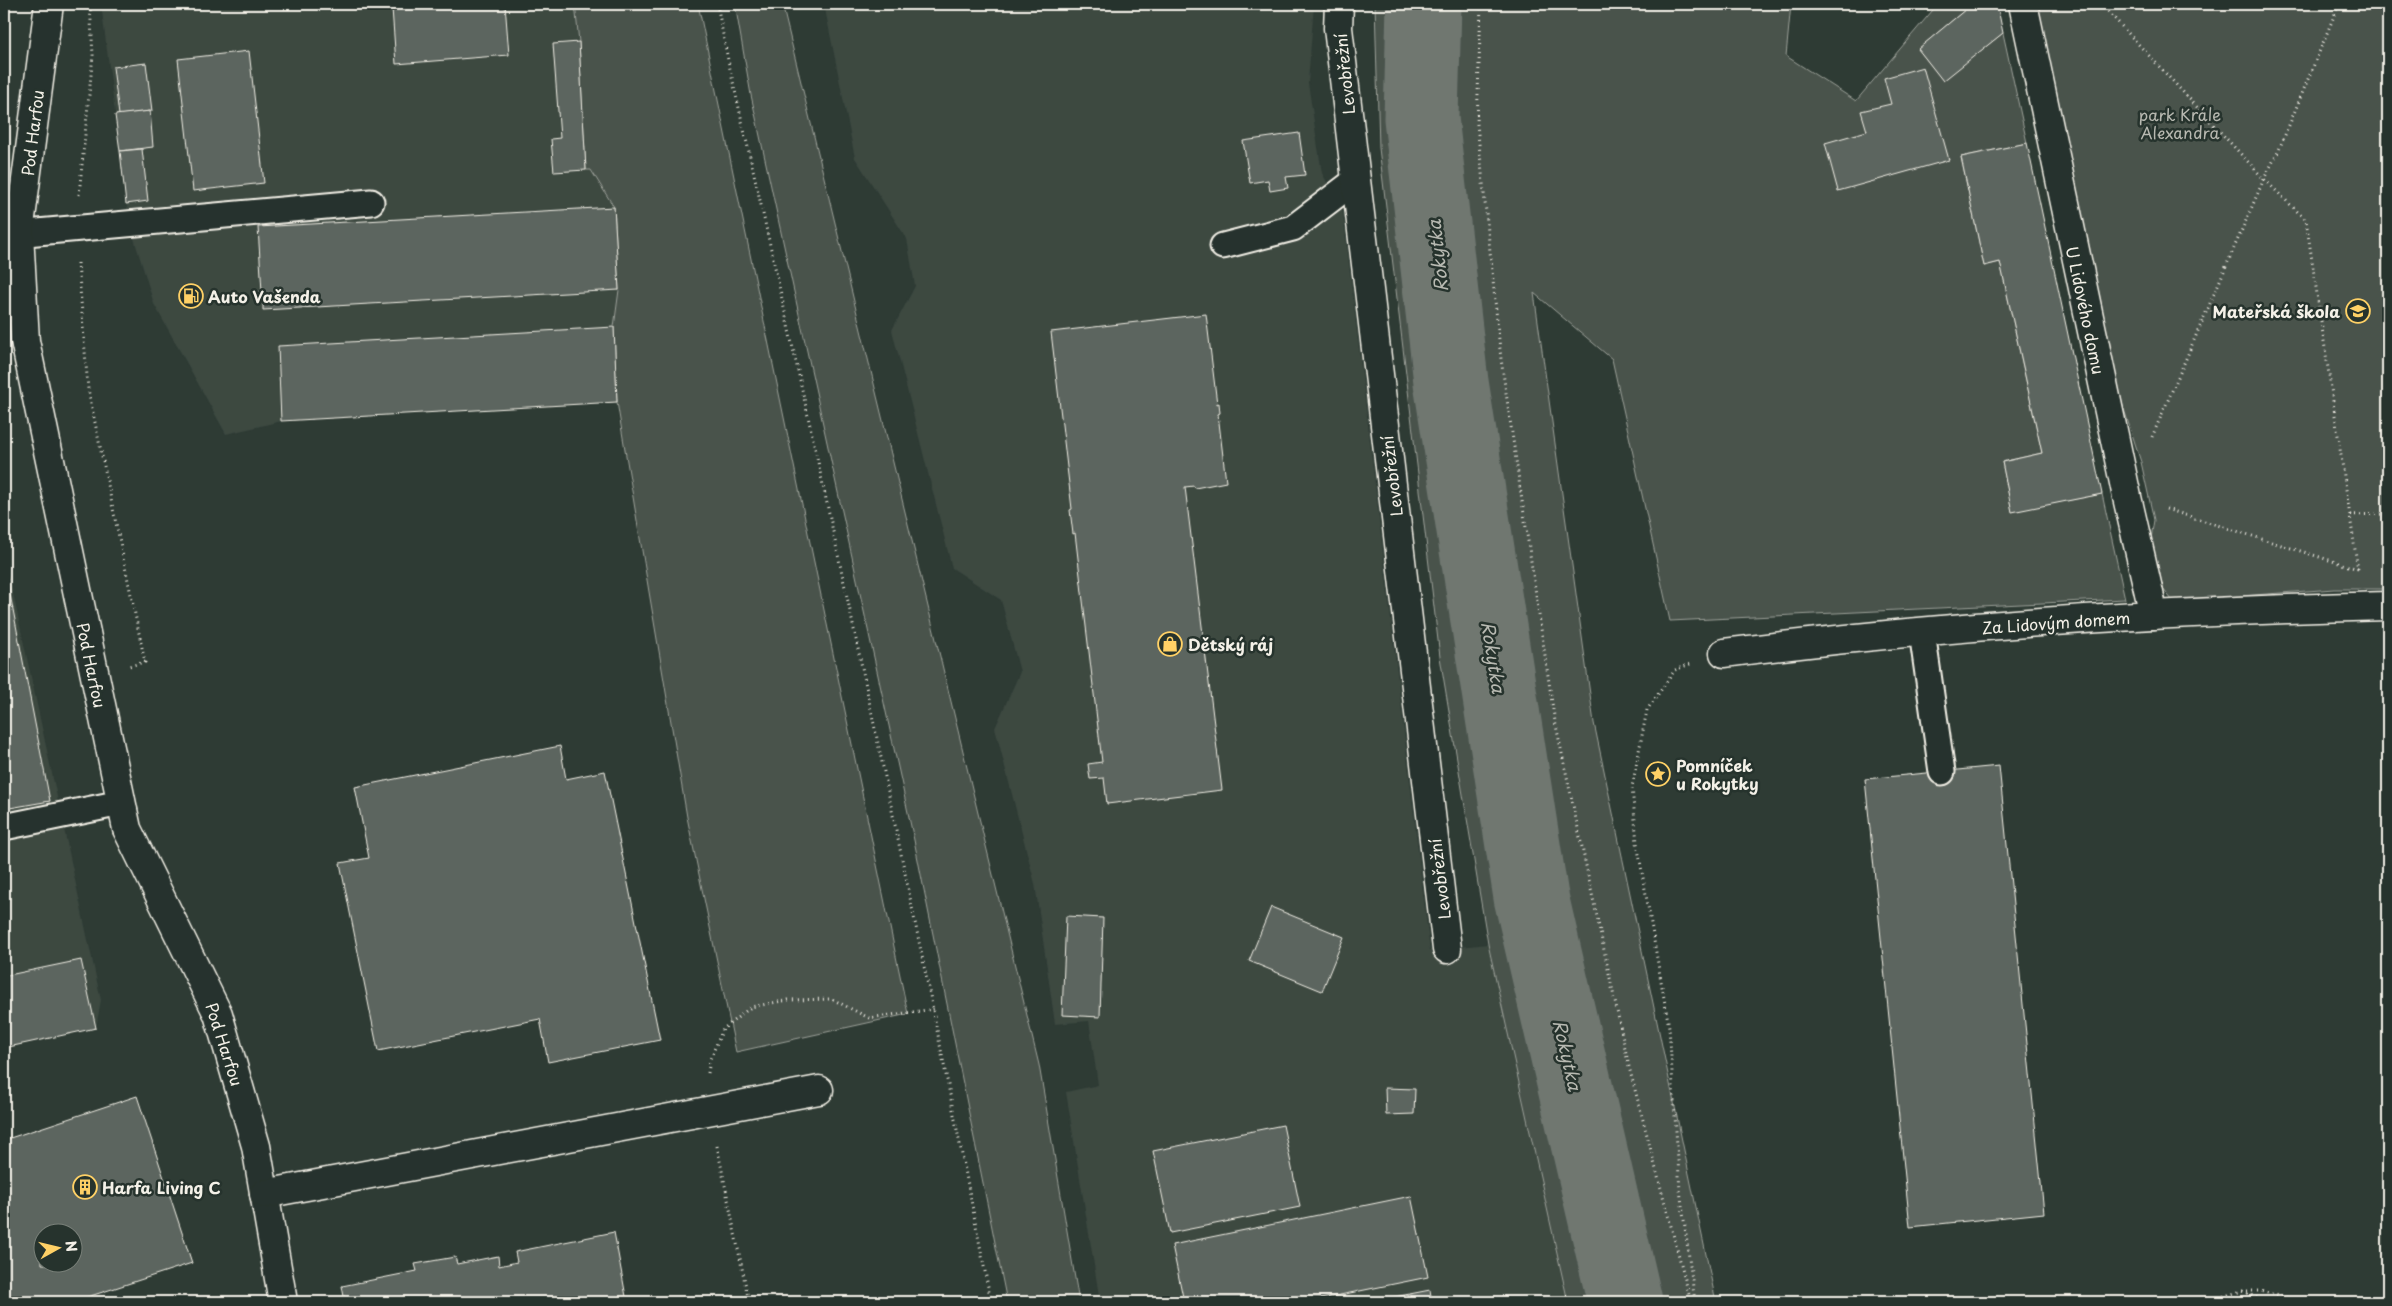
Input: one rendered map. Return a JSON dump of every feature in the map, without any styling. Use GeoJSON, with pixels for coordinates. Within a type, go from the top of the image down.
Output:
{"type":"FeatureCollection","features":[{"type":"Feature","properties":{"kind":"street","name":"Pod Harfou"},"geometry":{"type":"LineString","coordinates":[[49,4],[11,234],[25,341],[127,829],[218,1014],[256,1146],[283,1302]]}},
{"type":"Feature","properties":{"kind":"street","name":"Levobřežní"},"geometry":{"type":"LineString","coordinates":[[1339,4],[1338,28],[1447,949]]}},
{"type":"Feature","properties":{"kind":"street","name":"U Lidového domu"},"geometry":{"type":"LineString","coordinates":[[2022,4],[2126,497],[2154,615]]}},
{"type":"Feature","properties":{"kind":"street","name":"Za Lidovým domem"},"geometry":{"type":"LineString","coordinates":[[1724,653],[1845,637],[2242,609],[2376,606]]}},
{"type":"Feature","properties":{"kind":"street"},"geometry":{"type":"LineString","coordinates":[[264,1194],[819,1090]]}},
{"type":"Feature","properties":{"kind":"lane"},"geometry":{"type":"LineString","coordinates":[[1223,246],[1293,228],[1356,180]]}},
{"type":"Feature","properties":{"kind":"lane"},"geometry":{"type":"LineString","coordinates":[[11,234],[371,202]]}},
{"type":"Feature","properties":{"kind":"lane"},"geometry":{"type":"LineString","coordinates":[[1922,632],[1942,772]]}},
{"type":"Feature","properties":{"kind":"lane"},"geometry":{"type":"LineString","coordinates":[[4,827],[121,803]]}},
{"type":"Feature","properties":{"kind":"path"},"geometry":{"type":"LineString","coordinates":[[90,4],[94,55],[75,228],[88,389],[145,662],[94,673]]}},
{"type":"Feature","properties":{"kind":"path"},"geometry":{"type":"LineString","coordinates":[[717,4],[728,60],[810,419],[934,1009],[991,1302]]}},
{"type":"Feature","properties":{"kind":"path"},"geometry":{"type":"LineString","coordinates":[[1481,4],[1477,124],[1500,349],[1554,716],[1629,1067],[1693,1302]]}},
{"type":"Feature","properties":{"kind":"path"},"geometry":{"type":"LineString","coordinates":[[2101,4],[2264,179],[2306,220],[2358,570],[2376,606]]}},
{"type":"Feature","properties":{"kind":"path"},"geometry":{"type":"LineString","coordinates":[[2150,442],[2264,179],[2278,152],[2339,4]]}},
{"type":"Feature","properties":{"kind":"path"},"geometry":{"type":"LineString","coordinates":[[2126,497],[2358,570]]}},
{"type":"Feature","properties":{"kind":"path"},"geometry":{"type":"LineString","coordinates":[[2350,515],[2388,514]]}},
{"type":"Feature","properties":{"kind":"path"},"geometry":{"type":"LineString","coordinates":[[1693,1302],[1680,1190],[1670,1027],[1637,843],[1632,787],[1646,710],[1675,670],[1724,653]]}},
{"type":"Feature","properties":{"kind":"path"},"geometry":{"type":"LineString","coordinates":[[749,1302],[706,1089],[710,1059],[723,1030],[751,1007],[788,1000],[832,999],[869,1018],[934,1009]]}},
{"type":"Feature","properties":{"kind":"path"},"geometry":{"type":"LineString","coordinates":[[2215,1302],[2221,1297],[2242,1291],[2260,1291],[2304,1302]]}},
{"type":"Feature","properties":{"kind":"path"},"geometry":{"type":"LineString","coordinates":[[2242,1291],[2265,1302]]}},
{"type":"Feature","properties":{"kind":"shaded area"},"geometry":{"type":"Polygon","coordinates":[[[101,4],[575,4],[587,170],[591,170],[614,207],[619,290],[614,327],[617,402],[282,421],[226,434],[154,304],[129,222],[101,4]]]}},
{"type":"Feature","properties":{"kind":"shaded area"},"geometry":{"type":"Polygon","coordinates":[[[824,4],[1314,4],[1308,83],[1322,173],[1343,212],[1430,950],[1488,944],[1568,1302],[1100,1302],[1066,1092],[1098,1085],[1089,1021],[1055,1024],[1035,884],[995,728],[1020,672],[1001,600],[952,568],[892,330],[915,286],[907,239],[855,158],[824,4]],[[1298,133],[1243,141],[1268,180],[1270,191],[1286,177],[1305,175],[1298,133]]]}},
{"type":"Feature","properties":{"kind":"shaded area"},"geometry":{"type":"Polygon","coordinates":[[[4,552],[101,1000],[96,1028],[4,1048],[4,552]]]}},
{"type":"Feature","properties":{"kind":"green space"},"geometry":{"type":"Polygon","coordinates":[[[575,4],[698,4],[908,1014],[736,1052],[687,817],[617,402],[614,327],[619,290],[614,207],[591,170],[586,170],[575,4]]]}},
{"type":"Feature","properties":{"kind":"green space"},"geometry":{"type":"Polygon","coordinates":[[[735,4],[782,4],[1039,1065],[1079,1302],[1007,1302],[914,840],[751,95],[735,4]]]}},
{"type":"Feature","properties":{"kind":"green space"},"geometry":{"type":"Polygon","coordinates":[[[1375,4],[1791,4],[1786,56],[1856,101],[1938,4],[1972,4],[1918,49],[1943,80],[2003,33],[2027,143],[1961,157],[1984,266],[2000,262],[2042,453],[2002,462],[2012,511],[2102,494],[2125,599],[1670,621],[1612,359],[1534,293],[1594,723],[1716,1302],[1604,1302],[1568,1131],[1603,1302],[1568,1302],[1488,944],[1440,657],[1379,148],[1375,4]]]}},
{"type":"Feature","properties":{"kind":"green space","name":"park Krále Alexandra"},"geometry":{"type":"Polygon","coordinates":[[[2033,4],[2388,4],[2388,589],[2334,589],[2173,601],[2157,582],[2150,545],[2154,520],[2141,462],[2122,403],[2060,136],[2033,4]]]}},
{"type":"Feature","properties":{"kind":"building"},"geometry":{"type":"Polygon","coordinates":[[[419,4],[505,4],[509,55],[396,64],[392,8],[419,4]]]}},
{"type":"Feature","properties":{"kind":"building"},"geometry":{"type":"Polygon","coordinates":[[[1972,4],[1997,4],[2003,33],[1943,81],[1918,49],[1972,4]]]}},
{"type":"Feature","properties":{"kind":"building"},"geometry":{"type":"Polygon","coordinates":[[[579,42],[586,170],[554,172],[551,139],[560,138],[553,44],[579,42]]]}},
{"type":"Feature","properties":{"kind":"building"},"geometry":{"type":"Polygon","coordinates":[[[249,51],[264,183],[193,191],[178,59],[249,51]]]}},
{"type":"Feature","properties":{"kind":"building"},"geometry":{"type":"Polygon","coordinates":[[[146,63],[152,111],[119,115],[113,67],[146,63]]]}},
{"type":"Feature","properties":{"kind":"building"},"geometry":{"type":"Polygon","coordinates":[[[1923,67],[1949,160],[1838,191],[1825,143],[1867,131],[1861,111],[1891,104],[1884,78],[1923,67]]]}},
{"type":"Feature","properties":{"kind":"building"},"geometry":{"type":"Polygon","coordinates":[[[150,111],[153,147],[120,151],[115,115],[150,111]]]}},
{"type":"Feature","properties":{"kind":"building"},"geometry":{"type":"Polygon","coordinates":[[[1299,133],[1305,175],[1286,177],[1288,188],[1270,191],[1268,180],[1250,183],[1243,141],[1299,133]]]}},
{"type":"Feature","properties":{"kind":"building"},"geometry":{"type":"Polygon","coordinates":[[[2027,143],[2102,494],[2012,512],[2002,462],[2042,453],[2000,262],[1984,266],[1961,157],[2027,143]]]}},
{"type":"Feature","properties":{"kind":"building"},"geometry":{"type":"Polygon","coordinates":[[[142,149],[148,201],[126,204],[120,151],[142,149]]]}},
{"type":"Feature","properties":{"kind":"building"},"geometry":{"type":"Polygon","coordinates":[[[614,207],[619,290],[263,310],[263,301],[258,301],[258,292],[262,292],[258,227],[614,207]]]}},
{"type":"Feature","properties":{"kind":"building"},"geometry":{"type":"Polygon","coordinates":[[[1206,314],[1217,404],[1219,403],[1220,413],[1218,414],[1226,482],[1195,488],[1194,486],[1185,487],[1222,790],[1107,804],[1104,778],[1090,779],[1088,764],[1102,762],[1075,533],[1073,534],[1070,510],[1072,509],[1051,332],[1206,314]]]}},
{"type":"Feature","properties":{"kind":"building"},"geometry":{"type":"Polygon","coordinates":[[[614,327],[617,402],[281,421],[278,346],[614,327]]]}},
{"type":"Feature","properties":{"kind":"building"},"geometry":{"type":"Polygon","coordinates":[[[4,563],[50,801],[4,809],[4,563]]]}},
{"type":"Feature","properties":{"kind":"building"},"geometry":{"type":"Polygon","coordinates":[[[560,746],[566,779],[605,771],[660,1040],[548,1062],[540,1019],[378,1051],[340,863],[369,858],[355,787],[560,746]]]}},
{"type":"Feature","properties":{"kind":"building"},"geometry":{"type":"Polygon","coordinates":[[[1999,766],[2044,1213],[1910,1227],[1865,779],[1999,766]]]}},
{"type":"Feature","properties":{"kind":"building"},"geometry":{"type":"Polygon","coordinates":[[[1271,907],[1344,937],[1322,991],[1249,961],[1271,907]]]}},
{"type":"Feature","properties":{"kind":"building"},"geometry":{"type":"Polygon","coordinates":[[[1066,916],[1103,918],[1100,1017],[1062,1015],[1066,916]]]}},
{"type":"Feature","properties":{"kind":"building"},"geometry":{"type":"Polygon","coordinates":[[[81,960],[96,1028],[4,1048],[4,976],[81,960]]]}},
{"type":"Feature","properties":{"kind":"building"},"geometry":{"type":"Polygon","coordinates":[[[1385,1088],[1415,1089],[1414,1114],[1386,1115],[1385,1088]]]}},
{"type":"Feature","properties":{"kind":"building","name":"Harfa Living C"},"geometry":{"type":"Polygon","coordinates":[[[137,1096],[192,1263],[72,1302],[4,1302],[4,1140],[137,1096]]]}},
{"type":"Feature","properties":{"kind":"building"},"geometry":{"type":"Polygon","coordinates":[[[1283,1125],[1300,1207],[1170,1233],[1153,1151],[1283,1125]]]}},
{"type":"Feature","properties":{"kind":"building"},"geometry":{"type":"Polygon","coordinates":[[[1411,1196],[1428,1277],[1306,1302],[1184,1302],[1172,1245],[1411,1196]]]}},
{"type":"Feature","properties":{"kind":"building"},"geometry":{"type":"Polygon","coordinates":[[[614,1232],[627,1302],[345,1302],[342,1286],[417,1271],[415,1264],[455,1257],[457,1264],[498,1256],[499,1266],[517,1262],[515,1252],[614,1232]]]}},
{"type":"Feature","properties":{"kind":"building"},"geometry":{"type":"Polygon","coordinates":[[[1430,1290],[1432,1302],[1369,1302],[1430,1290]]]}},
{"type":"Feature","properties":{"kind":"waterway","name":"Rokytka"},"geometry":{"type":"LineString","coordinates":[[1424,4],[1421,118],[1451,382],[1531,897],[1625,1302]]}},
{"type":"Feature","properties":{"kind":"place","name":"Auto Vašenda"},"geometry":{"type":"Point","coordinates":[191,296]}},
{"type":"Feature","properties":{"kind":"place","name":"Mateřská škola"},"geometry":{"type":"Point","coordinates":[2358,311]}},
{"type":"Feature","properties":{"kind":"place","name":"Dětský ráj"},"geometry":{"type":"Point","coordinates":[1170,644]}},
{"type":"Feature","properties":{"kind":"place","name":"Pomníček u Rokytky"},"geometry":{"type":"Point","coordinates":[1658,774]}},
{"type":"Feature","properties":{"kind":"place","name":"Harfa Living C"},"geometry":{"type":"Point","coordinates":[85,1187]}}]}
